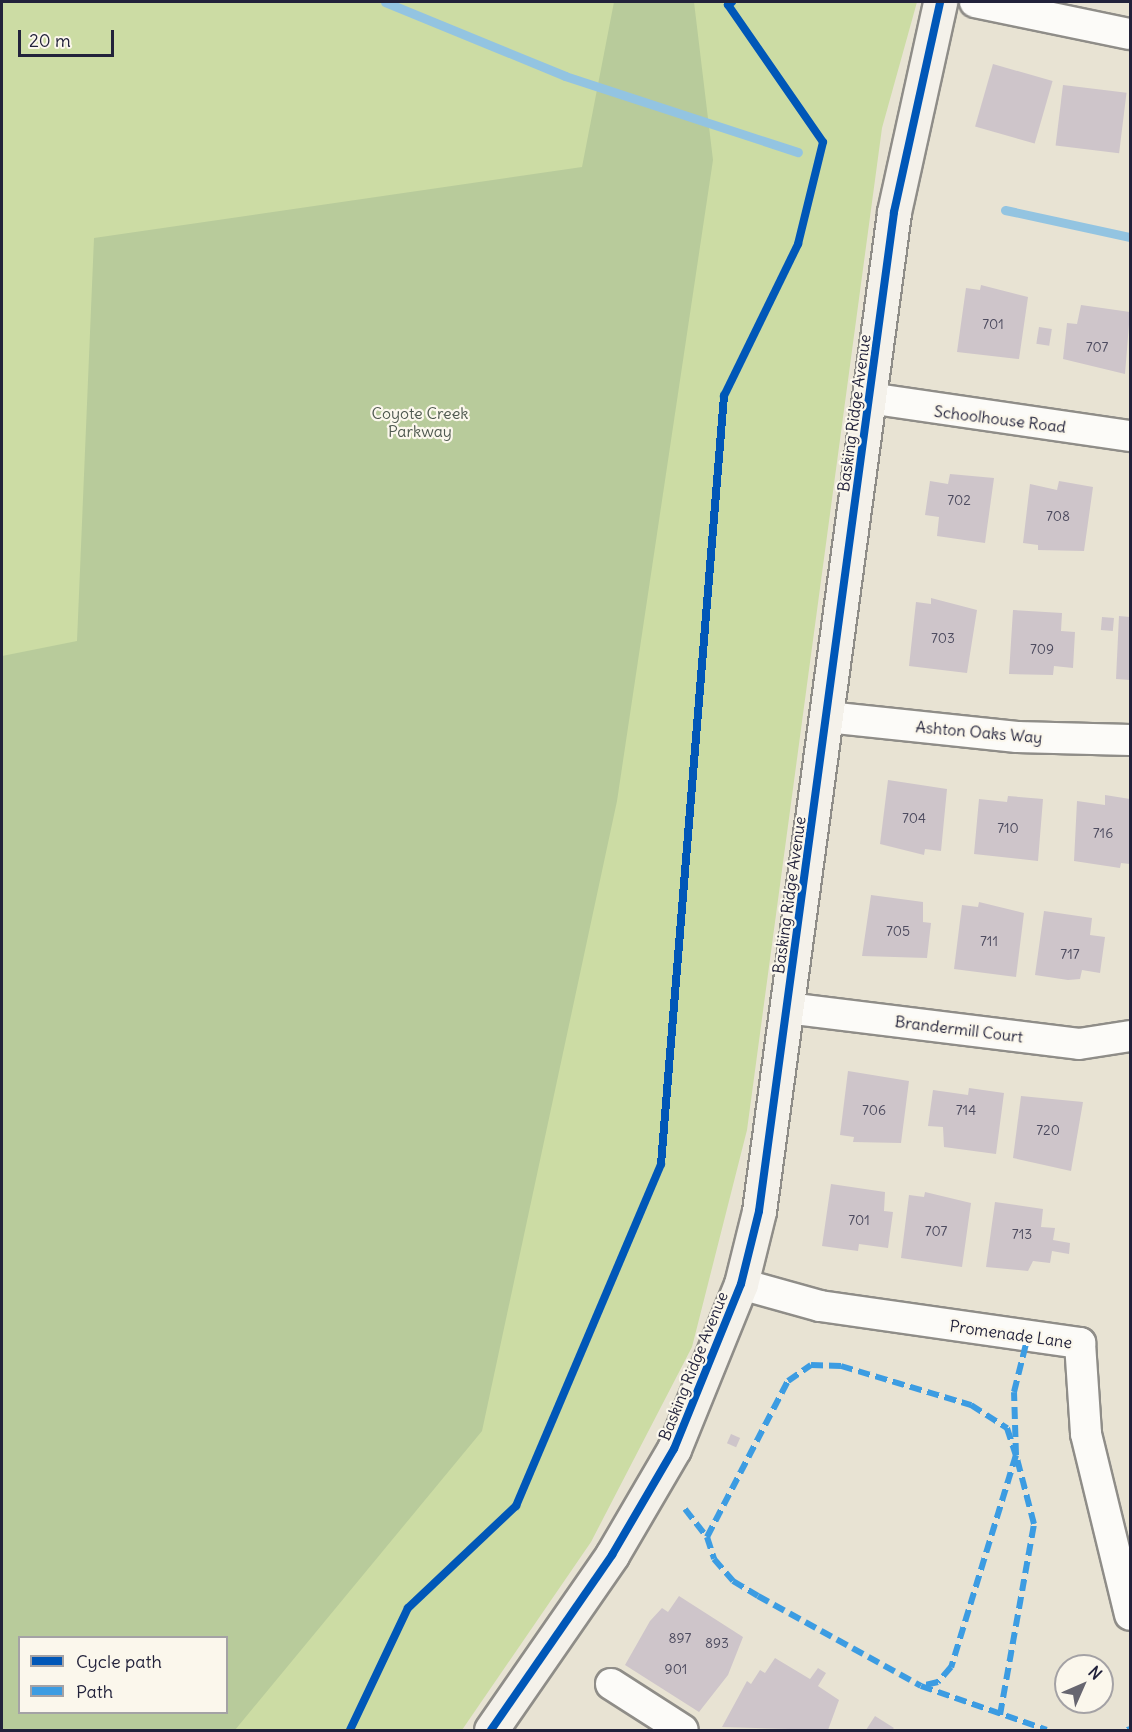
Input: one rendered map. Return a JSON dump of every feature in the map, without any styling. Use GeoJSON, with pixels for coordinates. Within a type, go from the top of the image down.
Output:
{"type":"FeatureCollection","features":[{"type":"Feature","properties":{"kind":"street","name":"Basking Ridge Avenue"},"geometry":{"type":"LineString","coordinates":[[491,1731],[612,1555],[674,1449],[741,1284],[759,1211],[896,201],[940,2]]}},
{"type":"Feature","properties":{"kind":"street"},"geometry":{"type":"LineString","coordinates":[[975,2],[1131,34]]}},
{"type":"Feature","properties":{"kind":"street","name":"Schoolhouse Road"},"geometry":{"type":"LineString","coordinates":[[869,398],[1131,436]]}},
{"type":"Feature","properties":{"kind":"street","name":"Ashton Oaks Way"},"geometry":{"type":"LineString","coordinates":[[827,717],[1017,738],[1131,740]]}},
{"type":"Feature","properties":{"kind":"street","name":"Brandermill Court"},"geometry":{"type":"LineString","coordinates":[[787,1008],[1079,1044],[1131,1036]]}},
{"type":"Feature","properties":{"kind":"street","name":"Promenade Lane"},"geometry":{"type":"LineString","coordinates":[[741,1284],[820,1306],[1080,1343],[1086,1434],[1131,1615]]}},
{"type":"Feature","properties":{"kind":"street"},"geometry":{"type":"LineString","coordinates":[[611,1684],[683,1731]]}},
{"type":"Feature","properties":{"kind":"green space","name":"Coyote Creek Parkway"},"geometry":{"type":"Polygon","coordinates":[[[2,2],[917,2],[882,128],[747,1130],[692,1347],[591,1542],[462,1730],[2,1730],[2,2]]]}},
{"type":"Feature","properties":{"kind":"green space","name":"Coyote Creek Parkway"},"geometry":{"type":"Polygon","coordinates":[[[614,2],[694,2],[713,160],[617,801],[482,1431],[235,1730],[2,1730],[2,656],[77,641],[94,238],[582,167],[614,2]]]}},
{"type":"Feature","properties":{"kind":"building"},"geometry":{"type":"Polygon","coordinates":[[[993,64],[1053,81],[1035,144],[975,126],[993,64]]]}},
{"type":"Feature","properties":{"kind":"building"},"geometry":{"type":"Polygon","coordinates":[[[1063,85],[1127,93],[1119,153],[1056,146],[1063,85]]]}},
{"type":"Feature","properties":{"kind":"building"},"geometry":{"type":"Polygon","coordinates":[[[981,285],[1028,297],[1019,359],[957,352],[966,288],[980,290],[981,285]]]}},
{"type":"Feature","properties":{"kind":"building"},"geometry":{"type":"Polygon","coordinates":[[[1081,305],[1130,312],[1125,374],[1063,359],[1067,323],[1077,324],[1081,305]]]}},
{"type":"Feature","properties":{"kind":"building"},"geometry":{"type":"Polygon","coordinates":[[[1039,327],[1052,329],[1049,346],[1036,344],[1039,327]]]}},
{"type":"Feature","properties":{"kind":"building"},"geometry":{"type":"Polygon","coordinates":[[[950,474],[994,478],[985,543],[937,536],[939,517],[925,515],[930,481],[948,484],[950,474]]]}},
{"type":"Feature","properties":{"kind":"building"},"geometry":{"type":"Polygon","coordinates":[[[1059,481],[1093,487],[1084,551],[1038,550],[1038,545],[1023,543],[1030,484],[1057,490],[1059,481]]]}},
{"type":"Feature","properties":{"kind":"building"},"geometry":{"type":"Polygon","coordinates":[[[931,598],[977,610],[967,673],[909,666],[916,602],[931,604],[931,598]]]}},
{"type":"Feature","properties":{"kind":"building"},"geometry":{"type":"Polygon","coordinates":[[[1013,610],[1062,613],[1061,631],[1075,632],[1073,668],[1054,666],[1053,675],[1009,674],[1013,610]]]}},
{"type":"Feature","properties":{"kind":"building"},"geometry":{"type":"Polygon","coordinates":[[[1119,616],[1130,617],[1130,680],[1116,679],[1119,616]]]}},
{"type":"Feature","properties":{"kind":"building"},"geometry":{"type":"Polygon","coordinates":[[[1102,617],[1114,618],[1113,631],[1101,630],[1102,617]]]}},
{"type":"Feature","properties":{"kind":"building"},"geometry":{"type":"Polygon","coordinates":[[[888,780],[947,789],[941,851],[925,849],[924,855],[880,844],[888,780]]]}},
{"type":"Feature","properties":{"kind":"building"},"geometry":{"type":"Polygon","coordinates":[[[1105,795],[1130,799],[1130,864],[1121,863],[1120,868],[1074,861],[1077,801],[1105,805],[1105,795]]]}},
{"type":"Feature","properties":{"kind":"building"},"geometry":{"type":"Polygon","coordinates":[[[1008,796],[1043,799],[1038,861],[974,854],[979,799],[1007,802],[1008,796]]]}},
{"type":"Feature","properties":{"kind":"building"},"geometry":{"type":"Polygon","coordinates":[[[871,895],[923,902],[923,922],[931,923],[927,958],[862,956],[871,895]]]}},
{"type":"Feature","properties":{"kind":"building"},"geometry":{"type":"Polygon","coordinates":[[[979,902],[1024,913],[1016,977],[954,969],[962,905],[978,907],[979,902]]]}},
{"type":"Feature","properties":{"kind":"building"},"geometry":{"type":"Polygon","coordinates":[[[1044,911],[1092,918],[1090,935],[1105,937],[1100,973],[1082,970],[1080,979],[1068,980],[1035,975],[1044,911]]]}},
{"type":"Feature","properties":{"kind":"building"},"geometry":{"type":"Polygon","coordinates":[[[848,1071],[909,1081],[901,1143],[853,1142],[854,1137],[840,1135],[848,1071]]]}},
{"type":"Feature","properties":{"kind":"building"},"geometry":{"type":"Polygon","coordinates":[[[969,1088],[1004,1093],[996,1154],[944,1147],[943,1127],[928,1126],[933,1090],[968,1095],[969,1088]]]}},
{"type":"Feature","properties":{"kind":"building"},"geometry":{"type":"Polygon","coordinates":[[[1021,1096],[1083,1102],[1071,1171],[1013,1158],[1021,1096]]]}},
{"type":"Feature","properties":{"kind":"building"},"geometry":{"type":"Polygon","coordinates":[[[831,1184],[885,1192],[884,1211],[893,1212],[888,1248],[859,1244],[858,1251],[822,1246],[831,1184]]]}},
{"type":"Feature","properties":{"kind":"building"},"geometry":{"type":"Polygon","coordinates":[[[925,1192],[971,1203],[962,1267],[901,1258],[909,1195],[924,1197],[925,1192]]]}},
{"type":"Feature","properties":{"kind":"building"},"geometry":{"type":"Polygon","coordinates":[[[995,1202],[1043,1209],[1041,1227],[1055,1228],[1053,1240],[1070,1243],[1069,1254],[1052,1251],[1050,1263],[1033,1261],[1028,1271],[986,1267],[995,1202]]]}},
{"type":"Feature","properties":{"kind":"building"},"geometry":{"type":"Polygon","coordinates":[[[731,1434],[740,1438],[736,1447],[727,1443],[731,1434]]]}},
{"type":"Feature","properties":{"kind":"building"},"geometry":{"type":"Polygon","coordinates":[[[679,1596],[743,1637],[728,1675],[699,1712],[625,1665],[650,1621],[662,1608],[668,1612],[679,1596]]]}},
{"type":"Feature","properties":{"kind":"building"},"geometry":{"type":"Polygon","coordinates":[[[775,1658],[810,1679],[818,1668],[826,1673],[818,1686],[839,1700],[828,1730],[722,1727],[747,1681],[751,1684],[760,1670],[765,1673],[775,1658]]]}},
{"type":"Feature","properties":{"kind":"building"},"geometry":{"type":"Polygon","coordinates":[[[875,1716],[894,1728],[892,1730],[866,1730],[875,1716]]]}},
{"type":"Feature","properties":{"kind":"waterway"},"geometry":{"type":"LineString","coordinates":[[385,2],[565,76],[798,152]]}},
{"type":"Feature","properties":{"kind":"waterway"},"geometry":{"type":"LineString","coordinates":[[1005,210],[1130,237]]}},
{"type":"Feature","properties":{"kind":"marked path"},"geometry":{"type":"LineString","coordinates":[[1000,1715],[1034,1524],[1016,1455],[1014,1392],[1028,1336]]}},
{"type":"Feature","properties":{"kind":"marked path"},"geometry":{"type":"LineString","coordinates":[[707,1537],[788,1381],[811,1365],[841,1366],[971,1405],[1007,1428],[1016,1455],[951,1667],[938,1682],[921,1686]]}},
{"type":"Feature","properties":{"kind":"marked path"},"geometry":{"type":"LineString","coordinates":[[685,1509],[707,1537],[714,1559],[733,1581],[921,1686],[1047,1730]]}},
{"type":"Feature","properties":{"kind":"cycle path"},"geometry":{"type":"LineString","coordinates":[[350,1730],[408,1608],[516,1506],[661,1164],[724,396],[798,244],[823,142],[728,5],[732,2]]}},
{"type":"Feature","properties":{"kind":"cycle path"},"geometry":{"type":"LineString","coordinates":[[491,1730],[612,1555],[674,1449],[741,1284],[759,1211],[894,212],[940,2]]}}]}
